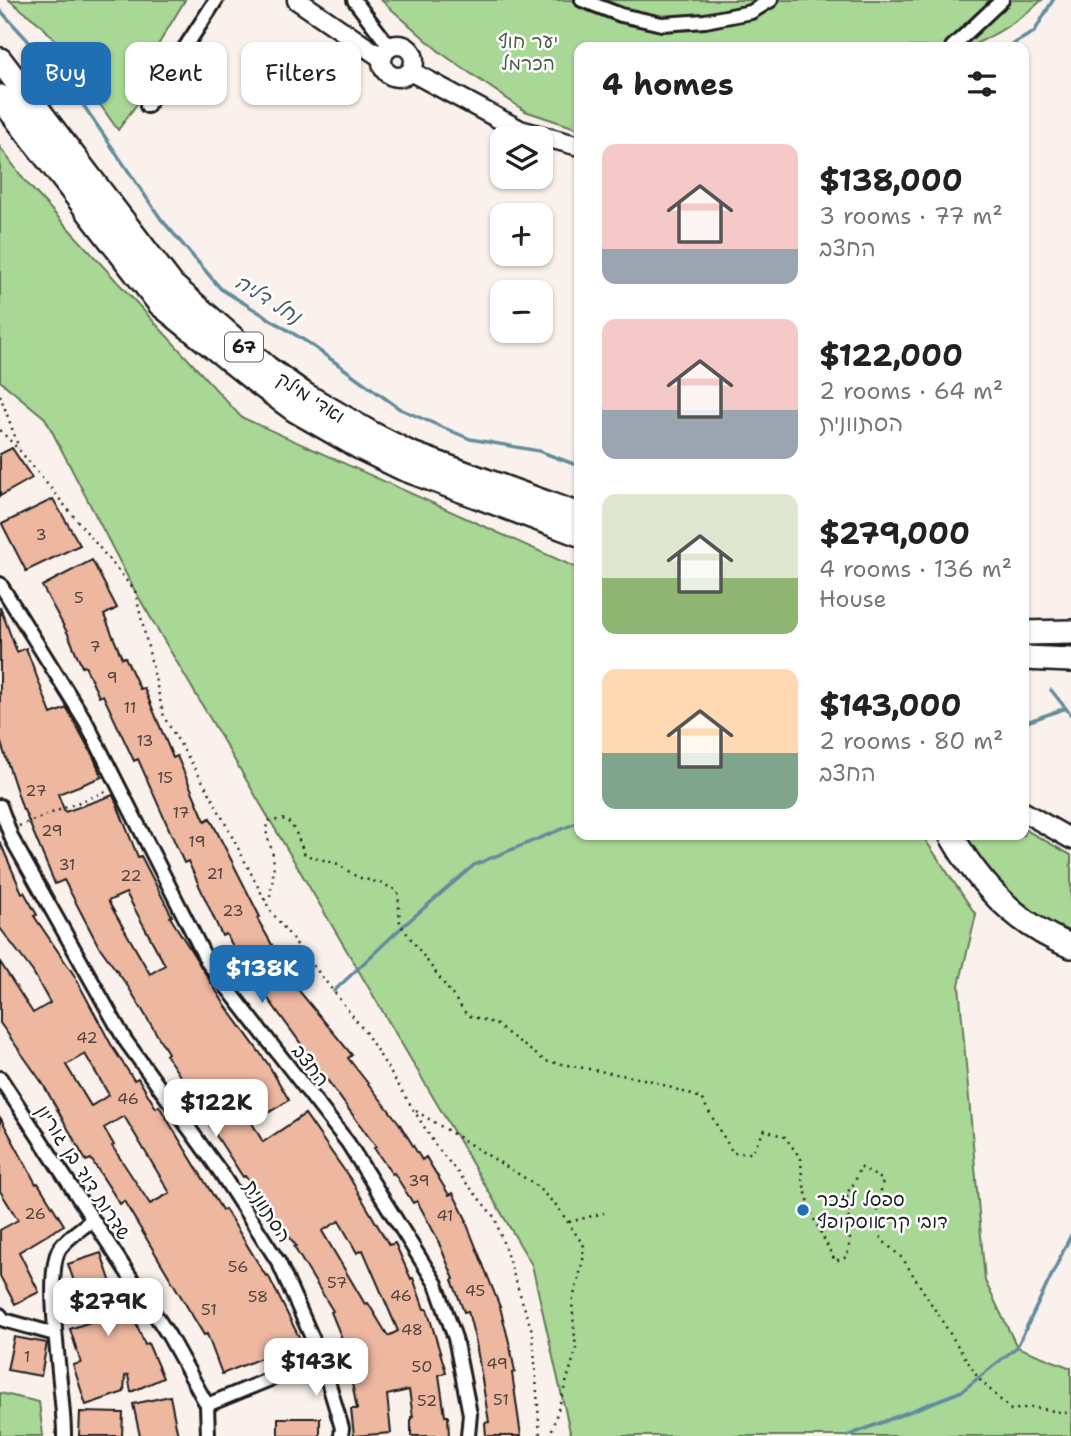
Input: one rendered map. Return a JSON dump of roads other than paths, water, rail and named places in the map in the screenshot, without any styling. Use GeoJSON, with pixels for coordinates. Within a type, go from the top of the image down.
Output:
{"type":"FeatureCollection","features":[{"type":"Feature","properties":{"kind":"highway","name":"ואדי מילק"},"geometry":{"type":"LineString","coordinates":[[0,60],[172,285],[267,368],[305,395],[409,453],[574,513]]}},
{"type":"Feature","properties":{"kind":"highway","name":"ואדי מילק"},"geometry":{"type":"LineString","coordinates":[[0,97],[160,304],[257,382],[295,410],[402,468],[574,532]]}},
{"type":"Feature","properties":{"kind":"highway"},"geometry":{"type":"LineString","coordinates":[[1029,633],[1071,632]]}},
{"type":"Feature","properties":{"kind":"highway"},"geometry":{"type":"LineString","coordinates":[[1029,658],[1071,660]]}},
{"type":"Feature","properties":{"kind":"highway"},"geometry":{"type":"LineString","coordinates":[[954,840],[971,866],[1001,902],[1021,918],[1071,946]]}},
{"type":"Feature","properties":{"kind":"street"},"geometry":{"type":"LineString","coordinates":[[147,106],[216,0]]}},
{"type":"Feature","properties":{"kind":"street"},"geometry":{"type":"LineString","coordinates":[[298,0],[386,52]]}},
{"type":"Feature","properties":{"kind":"street"},"geometry":{"type":"LineString","coordinates":[[354,0],[386,52],[384,68],[391,75],[401,76],[410,71],[414,62],[408,48],[399,45],[386,52]]}},
{"type":"Feature","properties":{"kind":"street"},"geometry":{"type":"LineString","coordinates":[[582,0],[621,15],[662,24],[705,21],[751,12],[771,0]]}},
{"type":"Feature","properties":{"kind":"street"},"geometry":{"type":"LineString","coordinates":[[958,42],[1002,0]]}},
{"type":"Feature","properties":{"kind":"street"},"geometry":{"type":"LineString","coordinates":[[410,71],[520,130],[574,145]]}},
{"type":"Feature","properties":{"kind":"street","name":"החצב"},"geometry":{"type":"LineString","coordinates":[[0,584],[86,722],[208,963],[348,1143],[436,1283],[455,1338],[470,1414],[468,1436]]}},
{"type":"Feature","properties":{"kind":"street","name":"הסתוונית"},"geometry":{"type":"LineString","coordinates":[[0,807],[12,839],[125,1040],[219,1170],[279,1263],[321,1358]]}},
{"type":"Feature","properties":{"kind":"street"},"geometry":{"type":"LineString","coordinates":[[1029,815],[1071,839]]}},
{"type":"Feature","properties":{"kind":"street","name":"שדרות דוד בן גוריון"},"geometry":{"type":"LineString","coordinates":[[0,1077],[169,1336],[207,1405],[208,1436]]}},
{"type":"Feature","properties":{"kind":"street"},"geometry":{"type":"LineString","coordinates":[[64,1436],[61,1376],[55,1334],[53,1272],[58,1250],[92,1220]]}},
{"type":"Feature","properties":{"kind":"street"},"geometry":{"type":"LineString","coordinates":[[0,1315],[4,1320],[55,1334]]}},
{"type":"Feature","properties":{"kind":"street"},"geometry":{"type":"LineString","coordinates":[[207,1405],[321,1358],[342,1427],[341,1436]]}},
{"type":"Feature","properties":{"kind":"waterway"},"geometry":{"type":"LineString","coordinates":[[1017,42],[1034,32],[1053,0]]}},
{"type":"Feature","properties":{"kind":"waterway","name":"נחל דליה"},"geometry":{"type":"LineString","coordinates":[[0,10],[73,90],[161,219],[221,289],[307,342],[400,409],[470,439],[539,451],[574,464]]}},
{"type":"Feature","properties":{"kind":"waterway","name":"נחל דליה"},"geometry":{"type":"LineString","coordinates":[[1051,690],[1071,715]]}},
{"type":"Feature","properties":{"kind":"waterway"},"geometry":{"type":"LineString","coordinates":[[1029,721],[1066,708]]}},
{"type":"Feature","properties":{"kind":"waterway"},"geometry":{"type":"LineString","coordinates":[[334,991],[474,865],[574,824]]}},
{"type":"Feature","properties":{"kind":"waterway"},"geometry":{"type":"LineString","coordinates":[[847,1436],[962,1391],[1017,1347],[1071,1235]]}},
{"type":"Feature","properties":{"kind":"place","name":"ספסל לזכר דובי קראוסקופף"},"geometry":{"type":"Point","coordinates":[803,1210]}},
{"type":"Feature","properties":{"kind":"park label","name":"יער חוף הכרמל"},"geometry":{"type":"Point","coordinates":[528,52]}}]}
